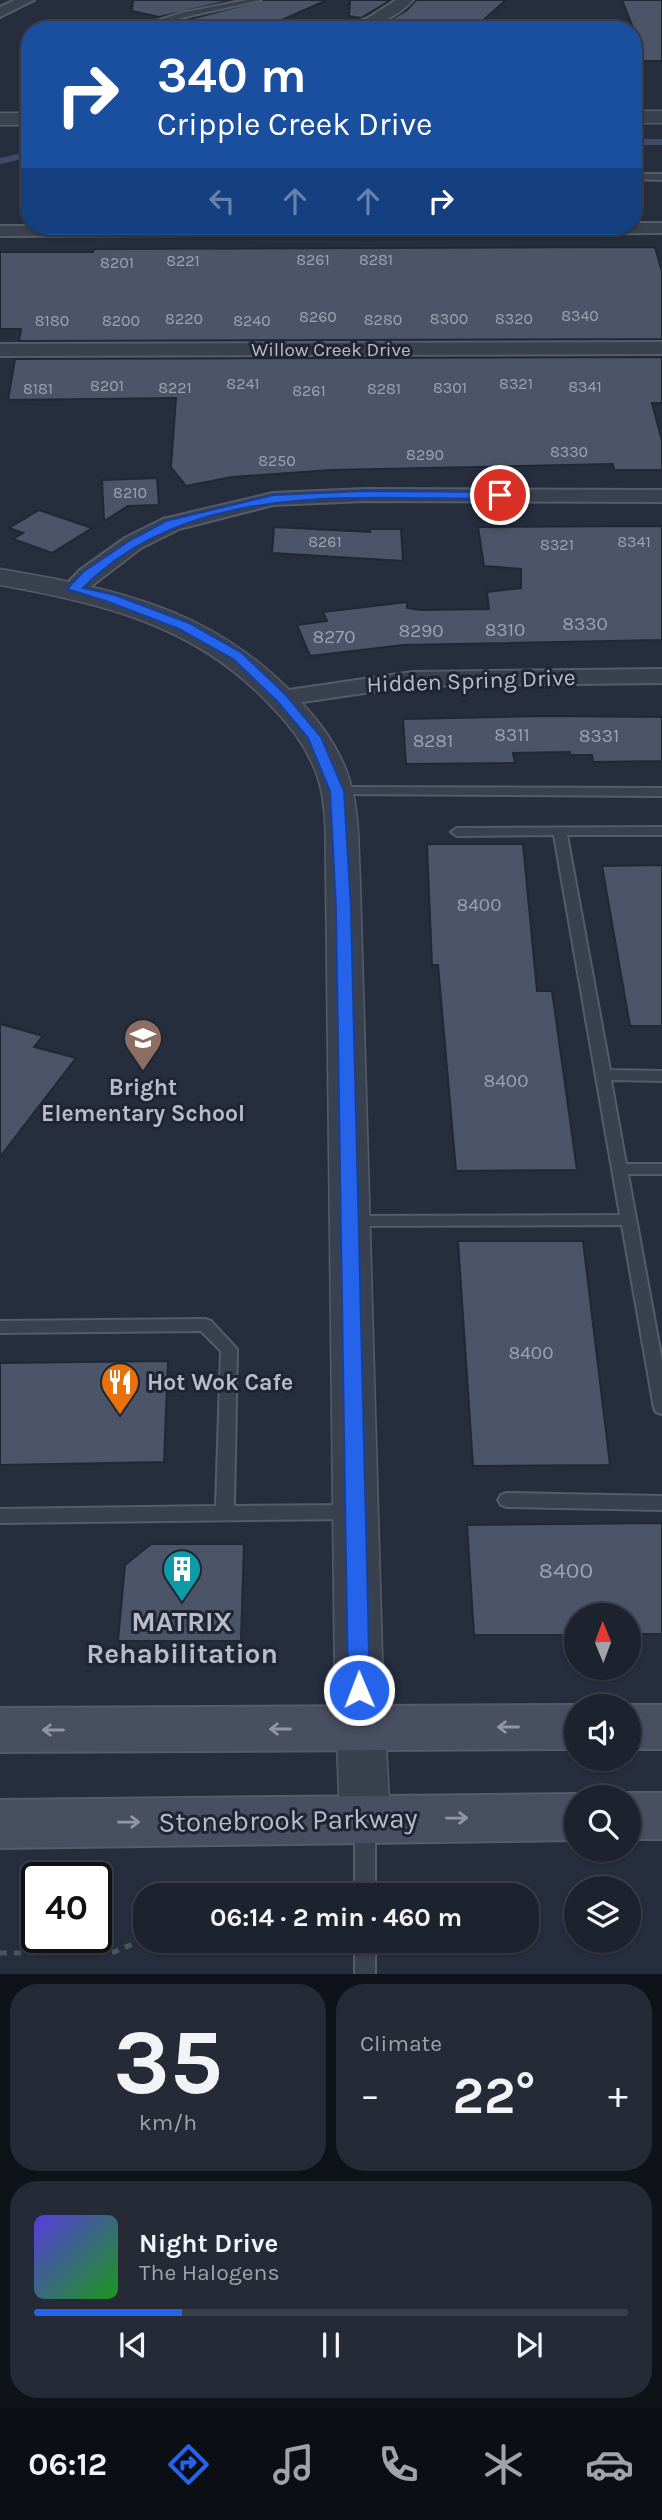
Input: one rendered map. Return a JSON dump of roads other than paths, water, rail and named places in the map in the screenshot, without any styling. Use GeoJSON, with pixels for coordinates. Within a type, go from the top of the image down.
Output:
{"type":"FeatureCollection","features":[{"type":"Feature","properties":{"kind":"main road"},"geometry":{"type":"LineString","coordinates":[[0,1730],[564,1727]]}},
{"type":"Feature","properties":{"kind":"main road"},"geometry":{"type":"LineString","coordinates":[[641,1727],[662,1727]]}},
{"type":"Feature","properties":{"kind":"main road"},"geometry":{"type":"LineString","coordinates":[[641,1816],[662,1816]]}},
{"type":"Feature","properties":{"kind":"main road","name":"Stonebrook Parkway"},"geometry":{"type":"LineString","coordinates":[[0,1824],[564,1817]]}},
{"type":"Feature","properties":{"kind":"street"},"geometry":{"type":"LineString","coordinates":[[0,13],[27,0]]}},
{"type":"Feature","properties":{"kind":"street"},"geometry":{"type":"LineString","coordinates":[[373,21],[406,0]]}},
{"type":"Feature","properties":{"kind":"street"},"geometry":{"type":"LineString","coordinates":[[642,117],[662,117]]}},
{"type":"Feature","properties":{"kind":"street"},"geometry":{"type":"LineString","coordinates":[[0,119],[21,119]]}},
{"type":"Feature","properties":{"kind":"street"},"geometry":{"type":"LineString","coordinates":[[642,228],[662,228]]}},
{"type":"Feature","properties":{"kind":"street"},"geometry":{"type":"LineString","coordinates":[[0,231],[21,230]]}},
{"type":"Feature","properties":{"kind":"street","name":"Willow Creek Drive"},"geometry":{"type":"LineString","coordinates":[[0,350],[662,348]]}},
{"type":"Feature","properties":{"kind":"street"},"geometry":{"type":"LineString","coordinates":[[74,589],[88,575],[133,543],[171,523],[273,499],[365,495],[662,496]]}},
{"type":"Feature","properties":{"kind":"street"},"geometry":{"type":"LineString","coordinates":[[0,577],[110,598],[184,626],[237,656],[282,698],[314,737],[337,791],[343,882],[360,1728],[365,1819]]}},
{"type":"Feature","properties":{"kind":"street","name":"Hidden Spring Drive"},"geometry":{"type":"LineString","coordinates":[[282,698],[412,679],[662,676]]}},
{"type":"Feature","properties":{"kind":"lane"},"geometry":{"type":"LineString","coordinates":[[164,21],[257,0]]}},
{"type":"Feature","properties":{"kind":"lane"},"geometry":{"type":"LineString","coordinates":[[642,177],[662,177]]}},
{"type":"Feature","properties":{"kind":"lane"},"geometry":{"type":"LineString","coordinates":[[337,791],[662,792]]}},
{"type":"Feature","properties":{"kind":"lane"},"geometry":{"type":"LineString","coordinates":[[560,831],[662,1408]]}},
{"type":"Feature","properties":{"kind":"lane"},"geometry":{"type":"LineString","coordinates":[[457,832],[662,831]]}},
{"type":"Feature","properties":{"kind":"lane"},"geometry":{"type":"LineString","coordinates":[[603,1075],[662,1076]]}},
{"type":"Feature","properties":{"kind":"lane"},"geometry":{"type":"LineString","coordinates":[[620,1169],[662,1169]]}},
{"type":"Feature","properties":{"kind":"lane"},"geometry":{"type":"LineString","coordinates":[[350,1221],[629,1220]]}},
{"type":"Feature","properties":{"kind":"lane"},"geometry":{"type":"LineString","coordinates":[[0,1327],[205,1325],[229,1349],[225,1513]]}},
{"type":"Feature","properties":{"kind":"lane"},"geometry":{"type":"LineString","coordinates":[[507,1500],[662,1503]]}},
{"type":"Feature","properties":{"kind":"lane"},"geometry":{"type":"LineString","coordinates":[[0,1516],[356,1512]]}},
{"type":"Feature","properties":{"kind":"lane"},"geometry":{"type":"LineString","coordinates":[[365,1819],[365,1883]]}},
{"type":"Feature","properties":{"kind":"lane"},"geometry":{"type":"LineString","coordinates":[[365,1953],[365,1974]]}},
{"type":"Feature","properties":{"kind":"waterway"},"geometry":{"type":"LineString","coordinates":[[642,142],[662,142]]}},
{"type":"Feature","properties":{"kind":"waterway"},"geometry":{"type":"LineString","coordinates":[[0,161],[21,156]]}},
{"type":"Feature","properties":{"kind":"place","name":"Bright Elementary School"},"geometry":{"type":"Point","coordinates":[143,1072]}},
{"type":"Feature","properties":{"kind":"place","name":"Hot Wok Cafe"},"geometry":{"type":"Point","coordinates":[120,1416]}},
{"type":"Feature","properties":{"kind":"place","name":"MATRIX Rehabilitation"},"geometry":{"type":"Point","coordinates":[182,1603]}}]}
